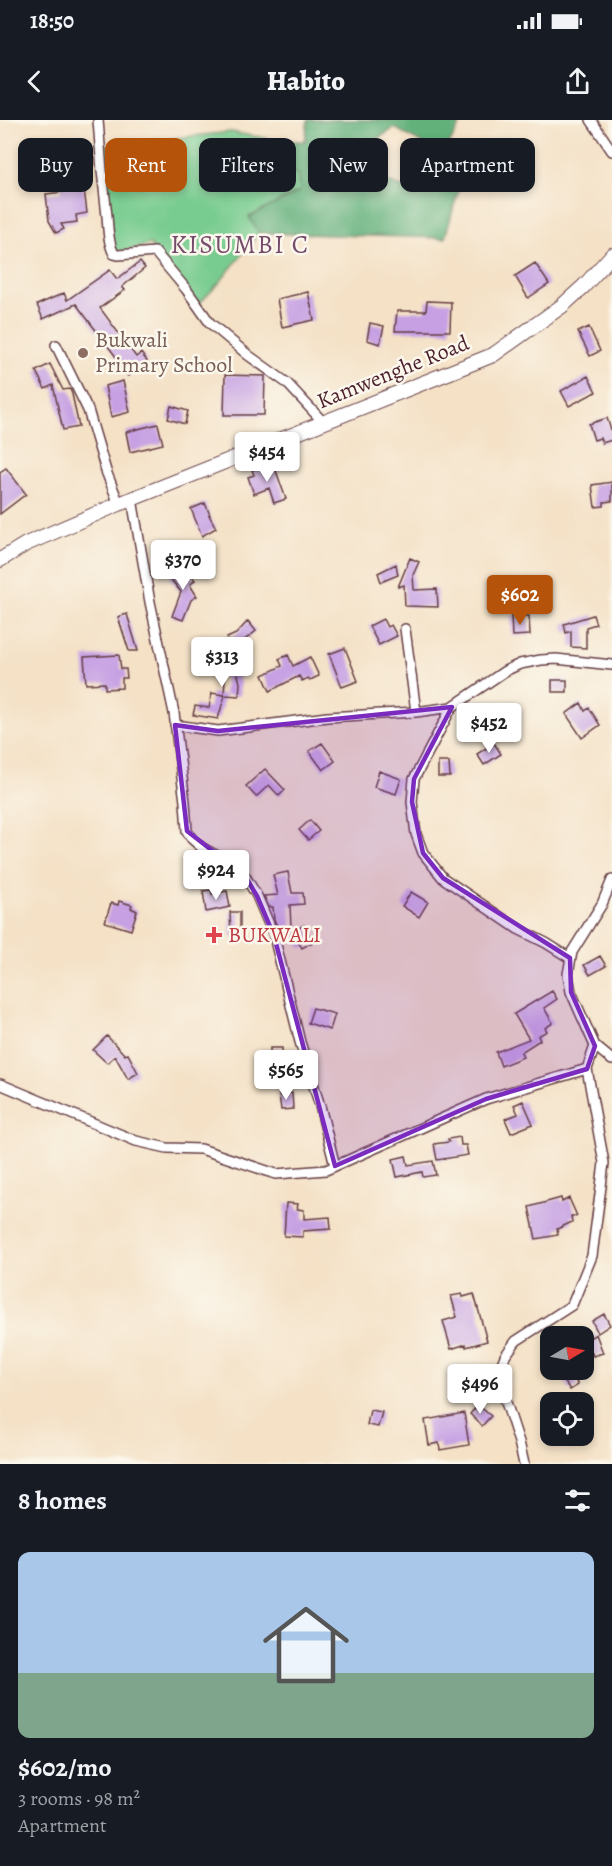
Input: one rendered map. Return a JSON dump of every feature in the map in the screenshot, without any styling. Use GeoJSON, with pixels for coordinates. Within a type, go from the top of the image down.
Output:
{"type":"FeatureCollection","features":[{"type":"Feature","properties":{"kind":"main road","name":"Kamwenghe Road"},"geometry":{"type":"LineString","coordinates":[[0,560],[26,544],[119,504],[493,355],[562,306],[612,255]]}},
{"type":"Feature","properties":{"kind":"street"},"geometry":{"type":"LineString","coordinates":[[99,120],[103,187],[110,247],[114,254],[155,252],[210,323],[248,355],[287,383],[323,422]]}},
{"type":"Feature","properties":{"kind":"street"},"geometry":{"type":"LineString","coordinates":[[591,120],[612,151]]}},
{"type":"Feature","properties":{"kind":"street"},"geometry":{"type":"LineString","coordinates":[[56,345],[88,410],[106,471],[119,504]]}},
{"type":"Feature","properties":{"kind":"street"},"geometry":{"type":"LineString","coordinates":[[132,499],[175,724],[187,831],[201,847],[230,863],[245,876],[257,896],[274,936],[334,1166]]}},
{"type":"Feature","properties":{"kind":"street"},"geometry":{"type":"LineString","coordinates":[[405,629],[416,712]]}},
{"type":"Feature","properties":{"kind":"street"},"geometry":{"type":"LineString","coordinates":[[175,724],[218,731],[327,717],[416,712],[452,707],[500,674],[520,664],[556,659],[612,665]]}},
{"type":"Feature","properties":{"kind":"street"},"geometry":{"type":"LineString","coordinates":[[452,707],[414,779],[412,802],[416,834],[423,853],[444,878],[518,928],[570,958]]}},
{"type":"Feature","properties":{"kind":"street"},"geometry":{"type":"LineString","coordinates":[[612,880],[602,904],[570,958],[568,974],[571,992],[595,1046],[612,1060]]}},
{"type":"Feature","properties":{"kind":"street"},"geometry":{"type":"LineString","coordinates":[[524,1464],[504,1396],[502,1361],[516,1341],[572,1305],[592,1256],[604,1163],[588,1069],[595,1046]]}},
{"type":"Feature","properties":{"kind":"street"},"geometry":{"type":"LineString","coordinates":[[0,1084],[136,1141],[167,1148],[201,1149],[276,1174],[326,1170],[486,1099],[588,1069]]}},
{"type":"Feature","properties":{"kind":"highlighted area"},"geometry":{"type":"Polygon","coordinates":[[[452,707],[414,779],[412,802],[423,853],[443,878],[570,958],[571,992],[595,1046],[587,1069],[486,1099],[335,1166],[274,936],[257,896],[245,876],[187,831],[175,725],[218,731],[452,707]]]}},
{"type":"Feature","properties":{"kind":"green space"},"geometry":{"type":"Polygon","coordinates":[[[308,120],[462,120],[452,138],[412,138],[395,128],[378,138],[308,138],[308,192],[388,192],[388,182],[400,186],[400,192],[458,192],[445,238],[259,233],[249,217],[300,191],[299,175],[296,174],[296,141],[305,141],[308,120]]]}},
{"type":"Feature","properties":{"kind":"green space"},"geometry":{"type":"Polygon","coordinates":[[[231,132],[264,138],[199,138],[199,192],[296,192],[296,173],[299,175],[300,191],[250,217],[259,233],[219,283],[194,309],[151,249],[153,248],[150,244],[127,251],[116,251],[113,247],[107,192],[187,192],[187,138],[176,138],[231,132]]]}},
{"type":"Feature","properties":{"kind":"green space"},"geometry":{"type":"Polygon","coordinates":[[[102,146],[105,146],[105,174],[102,146]]]}},
{"type":"Feature","properties":{"kind":"building"},"geometry":{"type":"Polygon","coordinates":[[[84,192],[87,213],[76,215],[77,222],[61,224],[64,229],[56,233],[49,221],[46,194],[84,192]]]}},
{"type":"Feature","properties":{"kind":"building"},"geometry":{"type":"Polygon","coordinates":[[[140,262],[145,268],[122,287],[125,290],[100,308],[136,357],[141,353],[147,361],[128,376],[121,368],[123,366],[76,304],[43,319],[37,305],[64,293],[67,300],[110,270],[117,279],[140,262]]]}},
{"type":"Feature","properties":{"kind":"building"},"geometry":{"type":"Polygon","coordinates":[[[535,263],[549,284],[528,298],[515,276],[535,263]]]}},
{"type":"Feature","properties":{"kind":"building"},"geometry":{"type":"Polygon","coordinates":[[[308,292],[314,320],[282,327],[277,299],[308,292]]]}},
{"type":"Feature","properties":{"kind":"building"},"geometry":{"type":"Polygon","coordinates":[[[427,301],[451,302],[450,331],[395,331],[397,311],[426,311],[427,301]]]}},
{"type":"Feature","properties":{"kind":"building"},"geometry":{"type":"Polygon","coordinates":[[[370,323],[384,326],[380,344],[367,340],[370,323]]]}},
{"type":"Feature","properties":{"kind":"building"},"geometry":{"type":"Polygon","coordinates":[[[589,327],[600,351],[590,356],[578,332],[589,327]]]}},
{"type":"Feature","properties":{"kind":"building"},"geometry":{"type":"Polygon","coordinates":[[[50,364],[63,390],[70,389],[79,427],[63,430],[53,385],[45,389],[36,371],[50,364]]]}},
{"type":"Feature","properties":{"kind":"building"},"geometry":{"type":"Polygon","coordinates":[[[225,375],[265,376],[264,415],[224,415],[225,375]]]}},
{"type":"Feature","properties":{"kind":"building"},"geometry":{"type":"Polygon","coordinates":[[[588,376],[596,392],[569,406],[561,391],[588,376]]]}},
{"type":"Feature","properties":{"kind":"building"},"geometry":{"type":"Polygon","coordinates":[[[123,381],[130,412],[111,417],[105,386],[123,381]]]}},
{"type":"Feature","properties":{"kind":"building"},"geometry":{"type":"Polygon","coordinates":[[[171,406],[188,411],[185,424],[168,419],[171,406]]]}},
{"type":"Feature","properties":{"kind":"building"},"geometry":{"type":"Polygon","coordinates":[[[607,418],[612,440],[602,443],[600,438],[594,440],[589,424],[607,418]]]}},
{"type":"Feature","properties":{"kind":"building"},"geometry":{"type":"Polygon","coordinates":[[[158,424],[163,444],[130,452],[126,432],[158,424]]]}},
{"type":"Feature","properties":{"kind":"building"},"geometry":{"type":"Polygon","coordinates":[[[262,467],[263,472],[275,468],[286,499],[274,503],[269,488],[254,494],[248,477],[254,475],[252,470],[262,467]]]}},
{"type":"Feature","properties":{"kind":"building"},"geometry":{"type":"Polygon","coordinates":[[[6,468],[26,494],[0,514],[0,472],[6,468]]]}},
{"type":"Feature","properties":{"kind":"building"},"geometry":{"type":"Polygon","coordinates":[[[612,482],[612,501],[604,502],[604,506],[595,507],[592,485],[612,482]]]}},
{"type":"Feature","properties":{"kind":"building"},"geometry":{"type":"Polygon","coordinates":[[[205,503],[216,528],[202,536],[191,509],[205,503]]]}},
{"type":"Feature","properties":{"kind":"building"},"geometry":{"type":"Polygon","coordinates":[[[410,558],[419,562],[413,575],[414,590],[437,589],[438,607],[405,606],[404,585],[398,587],[410,558]]]}},
{"type":"Feature","properties":{"kind":"building"},"geometry":{"type":"Polygon","coordinates":[[[396,564],[398,575],[381,582],[378,573],[396,564]]]}},
{"type":"Feature","properties":{"kind":"building"},"geometry":{"type":"Polygon","coordinates":[[[182,565],[195,580],[190,585],[197,596],[191,600],[183,620],[172,616],[181,592],[169,577],[182,565]]]}},
{"type":"Feature","properties":{"kind":"building"},"geometry":{"type":"Polygon","coordinates":[[[127,614],[138,651],[129,651],[118,617],[127,614]]]}},
{"type":"Feature","properties":{"kind":"building"},"geometry":{"type":"Polygon","coordinates":[[[593,615],[596,624],[586,627],[586,648],[571,647],[571,631],[566,633],[564,624],[593,615]]]}},
{"type":"Feature","properties":{"kind":"building"},"geometry":{"type":"Polygon","coordinates":[[[511,616],[529,616],[530,635],[512,636],[511,616]]]}},
{"type":"Feature","properties":{"kind":"building"},"geometry":{"type":"Polygon","coordinates":[[[383,619],[387,627],[391,625],[397,636],[379,645],[369,626],[383,619]]]}},
{"type":"Feature","properties":{"kind":"building"},"geometry":{"type":"Polygon","coordinates":[[[248,621],[256,631],[238,645],[230,648],[227,638],[236,634],[248,621]]]}},
{"type":"Feature","properties":{"kind":"building"},"geometry":{"type":"Polygon","coordinates":[[[345,648],[358,681],[342,687],[329,654],[345,648]]]}},
{"type":"Feature","properties":{"kind":"building"},"geometry":{"type":"Polygon","coordinates":[[[232,650],[240,683],[239,696],[225,695],[218,719],[193,715],[195,706],[209,708],[212,693],[224,695],[225,679],[219,653],[232,650]]]}},
{"type":"Feature","properties":{"kind":"building"},"geometry":{"type":"Polygon","coordinates":[[[119,655],[121,669],[126,669],[127,678],[122,678],[122,688],[105,689],[105,683],[86,684],[84,657],[119,655]]]}},
{"type":"Feature","properties":{"kind":"building"},"geometry":{"type":"Polygon","coordinates":[[[288,655],[293,666],[310,657],[319,676],[302,681],[299,676],[270,691],[263,675],[282,666],[279,659],[288,655]]]}},
{"type":"Feature","properties":{"kind":"building"},"geometry":{"type":"Polygon","coordinates":[[[552,680],[567,680],[567,692],[552,692],[552,680]]]}},
{"type":"Feature","properties":{"kind":"building"},"geometry":{"type":"Polygon","coordinates":[[[581,703],[585,711],[589,708],[600,725],[582,738],[566,714],[581,703]]]}},
{"type":"Feature","properties":{"kind":"building"},"geometry":{"type":"Polygon","coordinates":[[[322,743],[335,761],[323,770],[309,751],[322,743]]]}},
{"type":"Feature","properties":{"kind":"building"},"geometry":{"type":"Polygon","coordinates":[[[494,743],[501,754],[484,765],[477,754],[494,743]]]}},
{"type":"Feature","properties":{"kind":"building"},"geometry":{"type":"Polygon","coordinates":[[[438,762],[449,762],[450,777],[438,777],[438,762]]]}},
{"type":"Feature","properties":{"kind":"building"},"geometry":{"type":"Polygon","coordinates":[[[265,769],[285,790],[279,796],[269,785],[256,797],[246,786],[265,769]]]}},
{"type":"Feature","properties":{"kind":"building"},"geometry":{"type":"Polygon","coordinates":[[[379,771],[401,779],[396,794],[374,787],[379,771]]]}},
{"type":"Feature","properties":{"kind":"building"},"geometry":{"type":"Polygon","coordinates":[[[310,820],[319,831],[308,840],[299,830],[310,820]]]}},
{"type":"Feature","properties":{"kind":"building"},"geometry":{"type":"Polygon","coordinates":[[[288,872],[292,893],[303,893],[304,904],[290,905],[291,928],[278,929],[273,907],[269,907],[264,896],[278,895],[273,875],[288,872]]]}},
{"type":"Feature","properties":{"kind":"building"},"geometry":{"type":"Polygon","coordinates":[[[211,890],[212,894],[227,891],[230,907],[206,912],[203,891],[211,890]]]}},
{"type":"Feature","properties":{"kind":"building"},"geometry":{"type":"Polygon","coordinates":[[[411,892],[428,902],[419,917],[402,906],[411,892]]]}},
{"type":"Feature","properties":{"kind":"building"},"geometry":{"type":"Polygon","coordinates":[[[119,901],[132,905],[131,908],[137,911],[131,930],[105,922],[111,903],[118,905],[119,901]]]}},
{"type":"Feature","properties":{"kind":"building"},"geometry":{"type":"Polygon","coordinates":[[[230,912],[240,912],[240,935],[231,936],[230,912]]]}},
{"type":"Feature","properties":{"kind":"building"},"geometry":{"type":"Polygon","coordinates":[[[304,925],[313,942],[302,948],[292,932],[304,925]]]}},
{"type":"Feature","properties":{"kind":"building"},"geometry":{"type":"Polygon","coordinates":[[[600,956],[606,966],[590,975],[584,965],[600,956]]]}},
{"type":"Feature","properties":{"kind":"building"},"geometry":{"type":"Polygon","coordinates":[[[552,991],[557,999],[544,1008],[553,1023],[545,1028],[547,1031],[538,1036],[540,1040],[521,1052],[523,1057],[501,1066],[496,1052],[529,1039],[514,1014],[552,991]]]}},
{"type":"Feature","properties":{"kind":"building"},"geometry":{"type":"Polygon","coordinates":[[[313,1008],[335,1014],[330,1030],[308,1023],[313,1008]]]}},
{"type":"Feature","properties":{"kind":"building"},"geometry":{"type":"Polygon","coordinates":[[[107,1036],[125,1055],[128,1054],[138,1073],[128,1079],[115,1056],[107,1063],[93,1050],[107,1036]]]}},
{"type":"Feature","properties":{"kind":"building"},"geometry":{"type":"Polygon","coordinates":[[[270,1048],[282,1048],[283,1068],[270,1068],[270,1048]]]}},
{"type":"Feature","properties":{"kind":"building"},"geometry":{"type":"Polygon","coordinates":[[[292,1093],[293,1109],[281,1110],[279,1094],[292,1093]]]}},
{"type":"Feature","properties":{"kind":"building"},"geometry":{"type":"Polygon","coordinates":[[[523,1101],[533,1124],[511,1133],[505,1119],[518,1114],[514,1105],[523,1101]]]}},
{"type":"Feature","properties":{"kind":"building"},"geometry":{"type":"Polygon","coordinates":[[[460,1137],[461,1145],[466,1145],[468,1155],[437,1160],[434,1144],[449,1142],[448,1139],[460,1137]]]}},
{"type":"Feature","properties":{"kind":"building"},"geometry":{"type":"Polygon","coordinates":[[[406,1156],[408,1165],[433,1161],[436,1175],[423,1177],[422,1172],[397,1177],[393,1159],[406,1156]]]}},
{"type":"Feature","properties":{"kind":"building"},"geometry":{"type":"Polygon","coordinates":[[[561,1198],[562,1202],[569,1198],[577,1216],[571,1216],[572,1222],[557,1229],[558,1235],[536,1239],[529,1207],[561,1198]]]}},
{"type":"Feature","properties":{"kind":"building"},"geometry":{"type":"Polygon","coordinates":[[[286,1203],[298,1204],[297,1209],[304,1210],[304,1219],[330,1217],[331,1229],[303,1231],[303,1237],[284,1236],[286,1203]]]}},
{"type":"Feature","properties":{"kind":"building"},"geometry":{"type":"Polygon","coordinates":[[[462,1294],[463,1297],[474,1294],[487,1341],[451,1349],[443,1321],[457,1317],[451,1296],[462,1294]]]}},
{"type":"Feature","properties":{"kind":"building"},"geometry":{"type":"Polygon","coordinates":[[[604,1314],[610,1325],[598,1333],[592,1321],[604,1314]]]}},
{"type":"Feature","properties":{"kind":"building"},"geometry":{"type":"Polygon","coordinates":[[[596,1334],[603,1353],[594,1356],[594,1335],[596,1334]]]}},
{"type":"Feature","properties":{"kind":"building"},"geometry":{"type":"Polygon","coordinates":[[[564,1380],[575,1380],[578,1385],[570,1390],[564,1380]]]}},
{"type":"Feature","properties":{"kind":"building"},"geometry":{"type":"Polygon","coordinates":[[[478,1405],[491,1416],[482,1426],[470,1414],[478,1405]]]}},
{"type":"Feature","properties":{"kind":"building"},"geometry":{"type":"Polygon","coordinates":[[[370,1410],[382,1412],[378,1427],[367,1425],[370,1410]]]}},
{"type":"Feature","properties":{"kind":"building"},"geometry":{"type":"Polygon","coordinates":[[[464,1413],[469,1445],[440,1450],[439,1443],[429,1445],[425,1420],[464,1413]]]}},
{"type":"Feature","properties":{"kind":"place","name":"Bukwali Primary School"},"geometry":{"type":"Point","coordinates":[83,353]}},
{"type":"Feature","properties":{"kind":"place","name":"BUKWALI"},"geometry":{"type":"Point","coordinates":[214,935]}},
{"type":"Feature","properties":{"kind":"district","name":"KISUMBI C"},"geometry":{"type":"Point","coordinates":[240,244]}}]}
